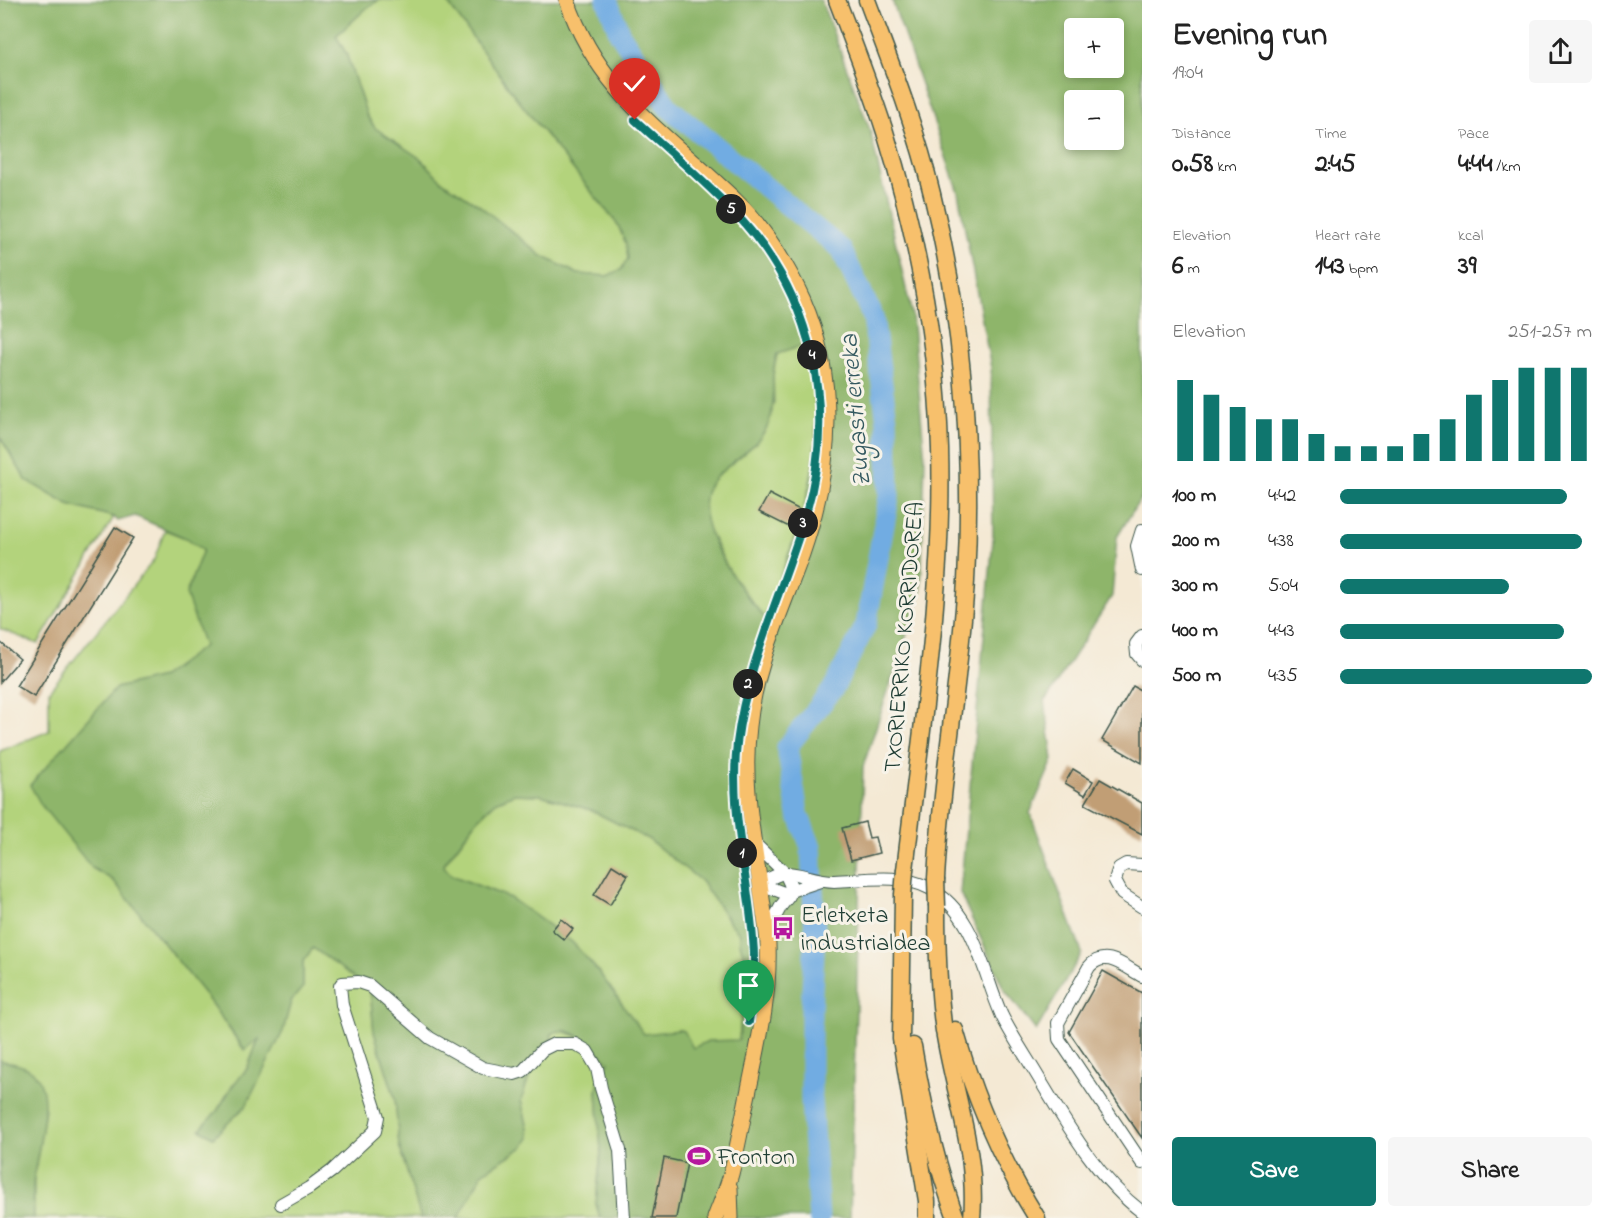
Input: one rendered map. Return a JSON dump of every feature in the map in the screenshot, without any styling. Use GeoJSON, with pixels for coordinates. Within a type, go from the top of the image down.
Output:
{"type":"FeatureCollection","features":[{"type":"Feature","properties":{"kind":"highway","name":"TXORIERRIKO KORRIDOREA"},"geometry":{"type":"LineString","coordinates":[[837,0],[871,90],[904,198],[925,298],[935,378],[940,478],[937,581],[903,894],[901,962],[903,1005]]}},
{"type":"Feature","properties":{"kind":"highway"},"geometry":{"type":"LineString","coordinates":[[867,0],[901,92],[931,191],[953,293],[962,364],[969,478],[965,583],[936,879],[938,959],[944,1025],[971,1164],[972,1218]]}},
{"type":"Feature","properties":{"kind":"highway"},"geometry":{"type":"LineString","coordinates":[[940,982],[965,1067],[982,1114],[1007,1168],[1037,1218]]}},
{"type":"Feature","properties":{"kind":"highway"},"geometry":{"type":"LineString","coordinates":[[903,1005],[901,1039],[927,1201],[927,1218]]}},
{"type":"Feature","properties":{"kind":"highway"},"geometry":{"type":"LineString","coordinates":[[903,1005],[910,1025],[921,1096],[935,1157],[956,1218]]}},
{"type":"Feature","properties":{"kind":"main road"},"geometry":{"type":"LineString","coordinates":[[567,0],[572,17],[588,48],[611,82],[636,111],[738,204],[767,239],[802,298],[812,324],[824,373],[829,418],[826,460],[820,494],[803,552],[757,682],[748,727],[748,794],[760,884],[760,936],[768,987],[762,1027],[730,1177],[715,1218]]}},
{"type":"Feature","properties":{"kind":"main road"},"geometry":{"type":"LineString","coordinates":[[730,1177],[731,1218]]}},
{"type":"Feature","properties":{"kind":"street"},"geometry":{"type":"LineString","coordinates":[[1142,530],[1137,552],[1142,570]]}},
{"type":"Feature","properties":{"kind":"street"},"geometry":{"type":"LineString","coordinates":[[1142,636],[1136,644],[1137,654],[1142,660]]}},
{"type":"Feature","properties":{"kind":"street"},"geometry":{"type":"LineString","coordinates":[[754,843],[788,873],[821,881],[894,879],[916,883],[939,895],[958,913],[969,929],[1003,1017],[1050,1097],[1089,1156],[1118,1190],[1142,1212]]}},
{"type":"Feature","properties":{"kind":"street"},"geometry":{"type":"LineString","coordinates":[[1142,865],[1126,864],[1119,868],[1115,880],[1122,894],[1142,908]]}},
{"type":"Feature","properties":{"kind":"street"},"geometry":{"type":"LineString","coordinates":[[760,884],[788,873]]}},
{"type":"Feature","properties":{"kind":"street"},"geometry":{"type":"LineString","coordinates":[[788,873],[792,892]]}},
{"type":"Feature","properties":{"kind":"street"},"geometry":{"type":"LineString","coordinates":[[760,884],[777,891],[792,892],[821,881]]}},
{"type":"Feature","properties":{"kind":"street"},"geometry":{"type":"LineString","coordinates":[[760,936],[792,892]]}},
{"type":"Feature","properties":{"kind":"street"},"geometry":{"type":"LineString","coordinates":[[1142,976],[1113,960],[1103,958],[1095,960],[1058,1023],[1058,1032],[1065,1048],[1142,1163]]}},
{"type":"Feature","properties":{"kind":"street"},"geometry":{"type":"LineString","coordinates":[[281,1204],[332,1171],[375,1131],[378,1117],[342,1005],[340,987],[342,983],[358,982],[370,987],[429,1038],[483,1068],[514,1074],[523,1071],[542,1050],[554,1044],[575,1044],[587,1051],[597,1068],[620,1150],[624,1218]]}},
{"type":"Feature","properties":{"kind":"path"},"geometry":{"type":"LineString","coordinates":[[753,971],[760,936]]}},
{"type":"Feature","properties":{"kind":"green space"},"geometry":{"type":"Polygon","coordinates":[[[0,0],[379,0],[369,6],[336,36],[346,53],[367,116],[375,128],[421,159],[443,182],[479,205],[542,256],[578,274],[607,276],[621,270],[628,259],[626,244],[618,225],[515,96],[446,0],[821,0],[870,130],[912,315],[925,459],[921,591],[863,767],[850,1218],[600,1218],[596,1204],[601,1151],[597,1091],[600,1075],[609,1062],[575,1034],[559,1031],[552,1034],[549,1051],[532,1067],[521,1101],[529,1138],[523,1147],[483,1172],[459,1217],[421,1218],[399,1145],[395,1098],[374,1032],[370,989],[313,948],[303,961],[303,987],[291,1001],[283,1031],[246,1106],[213,1137],[200,1129],[217,1111],[233,1085],[247,1069],[259,1039],[245,1050],[203,992],[113,880],[92,868],[42,806],[30,785],[116,688],[162,677],[204,646],[186,594],[203,550],[188,539],[135,516],[118,521],[114,517],[68,505],[26,480],[0,437],[0,0]],[[805,345],[777,354],[773,374],[772,408],[767,427],[757,442],[715,478],[706,493],[705,510],[709,530],[718,551],[742,590],[765,618],[793,544],[813,467],[816,440],[815,405],[805,345]],[[514,794],[495,802],[477,820],[443,865],[451,875],[510,898],[572,942],[598,971],[644,1034],[684,1031],[693,1048],[708,1041],[739,1040],[746,962],[740,943],[740,933],[731,924],[701,881],[648,839],[591,810],[541,795],[514,794]]]}},
{"type":"Feature","properties":{"kind":"green space"},"geometry":{"type":"Polygon","coordinates":[[[379,0],[446,0],[515,96],[618,225],[626,244],[628,259],[621,270],[607,276],[578,274],[542,256],[479,205],[443,182],[421,159],[375,128],[367,116],[346,53],[336,36],[369,6],[379,0]]]}},
{"type":"Feature","properties":{"kind":"green space"},"geometry":{"type":"Polygon","coordinates":[[[892,0],[1142,0],[1142,496],[1117,537],[1112,596],[1045,701],[1053,760],[1030,813],[1082,953],[1036,1031],[1004,989],[960,893],[993,540],[991,368],[958,192],[892,0]]]}},
{"type":"Feature","properties":{"kind":"green space"},"geometry":{"type":"Polygon","coordinates":[[[805,345],[815,405],[816,440],[813,467],[801,518],[765,619],[731,574],[708,529],[703,509],[705,492],[713,479],[756,443],[774,403],[773,375],[777,354],[805,345]]]}},
{"type":"Feature","properties":{"kind":"green space"},"geometry":{"type":"Polygon","coordinates":[[[0,437],[26,480],[68,505],[114,517],[38,644],[0,629],[0,437]]]}},
{"type":"Feature","properties":{"kind":"green space"},"geometry":{"type":"Polygon","coordinates":[[[165,530],[188,539],[203,550],[186,594],[205,646],[162,677],[116,688],[92,868],[113,880],[203,992],[244,1050],[259,1038],[247,1069],[201,1129],[213,1137],[246,1105],[283,1031],[291,1001],[303,987],[303,961],[313,948],[370,989],[374,1032],[395,1098],[399,1145],[421,1218],[34,1218],[34,1180],[45,1109],[27,1068],[0,1060],[0,751],[49,731],[49,691],[154,560],[165,530]]]}},
{"type":"Feature","properties":{"kind":"green space"},"geometry":{"type":"Polygon","coordinates":[[[514,794],[541,795],[591,810],[648,839],[701,881],[731,924],[740,933],[740,943],[746,962],[739,1041],[708,1041],[693,1049],[684,1031],[644,1035],[598,971],[572,942],[510,898],[451,875],[443,866],[477,820],[496,802],[514,794]]]}},
{"type":"Feature","properties":{"kind":"green space"},"geometry":{"type":"Polygon","coordinates":[[[556,1031],[578,1037],[609,1062],[600,1075],[597,1091],[601,1151],[596,1204],[600,1218],[457,1218],[483,1172],[523,1147],[528,1128],[521,1101],[532,1067],[549,1051],[552,1034],[556,1031]]]}},
{"type":"Feature","properties":{"kind":"green space"},"geometry":{"type":"Polygon","coordinates":[[[0,1060],[22,1066],[34,1073],[40,1082],[43,1094],[43,1123],[33,1181],[34,1218],[0,1218],[0,1060]]]}},
{"type":"Feature","properties":{"kind":"building"},"geometry":{"type":"Polygon","coordinates":[[[769,494],[800,510],[791,528],[759,512],[769,494]]]}},
{"type":"Feature","properties":{"kind":"building"},"geometry":{"type":"Polygon","coordinates":[[[115,527],[133,538],[34,697],[16,686],[115,527]]]}},
{"type":"Feature","properties":{"kind":"building"},"geometry":{"type":"Polygon","coordinates":[[[0,642],[20,659],[0,682],[0,642]]]}},
{"type":"Feature","properties":{"kind":"building"},"geometry":{"type":"Polygon","coordinates":[[[1133,686],[1142,691],[1142,763],[1102,740],[1133,686]]]}},
{"type":"Feature","properties":{"kind":"building"},"geometry":{"type":"Polygon","coordinates":[[[1073,769],[1093,781],[1085,795],[1065,783],[1073,769]]]}},
{"type":"Feature","properties":{"kind":"building"},"geometry":{"type":"Polygon","coordinates":[[[1100,779],[1142,803],[1142,834],[1085,804],[1100,779]]]}},
{"type":"Feature","properties":{"kind":"building"},"geometry":{"type":"Polygon","coordinates":[[[865,822],[869,838],[875,837],[879,853],[851,860],[842,828],[865,822]]]}},
{"type":"Feature","properties":{"kind":"building"},"geometry":{"type":"Polygon","coordinates":[[[612,865],[628,875],[610,905],[594,895],[612,865]]]}},
{"type":"Feature","properties":{"kind":"building"},"geometry":{"type":"Polygon","coordinates":[[[561,919],[573,929],[564,940],[552,930],[561,919]]]}},
{"type":"Feature","properties":{"kind":"building"},"geometry":{"type":"Polygon","coordinates":[[[1103,971],[1142,993],[1142,1138],[1069,1032],[1103,971]]]}},
{"type":"Feature","properties":{"kind":"building"},"geometry":{"type":"Polygon","coordinates":[[[664,1158],[687,1163],[676,1218],[652,1218],[664,1158]]]}},
{"type":"Feature","properties":{"kind":"waterway","name":"Zugasti erreka"},"geometry":{"type":"LineString","coordinates":[[607,0],[620,34],[668,107],[841,249],[873,317],[887,421],[889,497],[866,625],[833,689],[787,747],[798,814],[811,847],[815,933],[811,1010],[811,1099],[819,1218]]}},
{"type":"Feature","properties":{"kind":"place","name":"Erletxeta industrialdea"},"geometry":{"type":"Point","coordinates":[783,928]}},
{"type":"Feature","properties":{"kind":"place","name":"Fronton"},"geometry":{"type":"Point","coordinates":[699,1156]}},
{"type":"Feature","properties":{"kind":"route"},"geometry":{"type":"LineString","coordinates":[[635,120],[734,211],[761,244],[796,303],[810,346],[818,389],[820,429],[815,478],[805,516],[753,664],[740,715],[735,757],[735,793],[739,832],[754,940],[753,991],[749,1022]]}}]}
